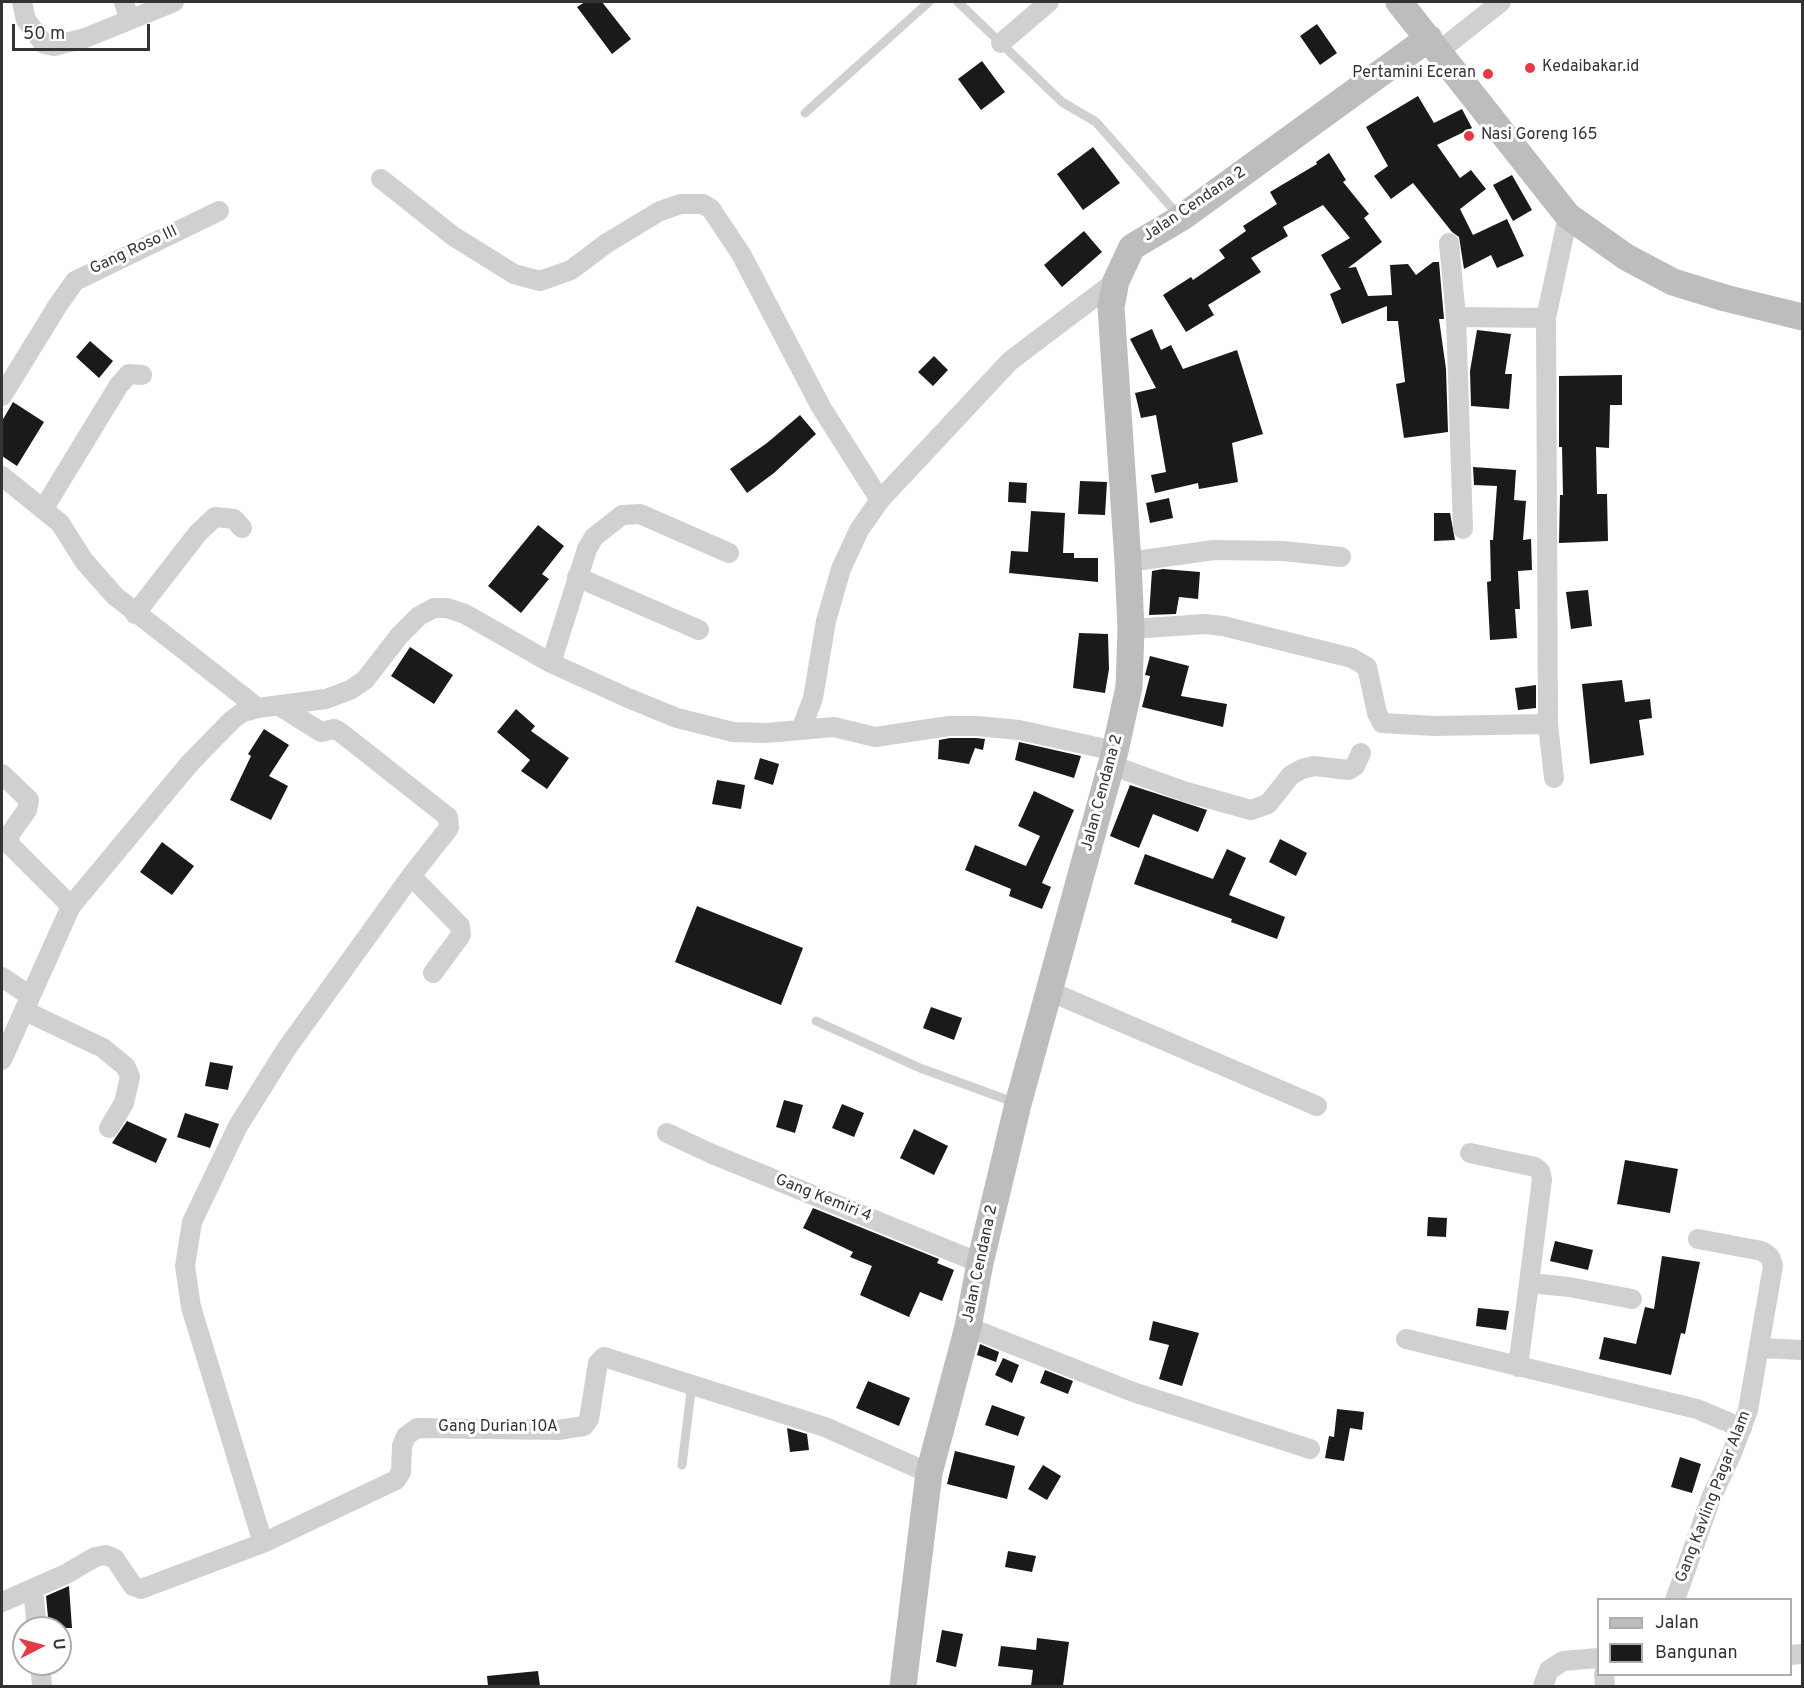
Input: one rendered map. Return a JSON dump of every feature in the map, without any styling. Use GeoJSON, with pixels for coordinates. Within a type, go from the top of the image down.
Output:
{"type":"FeatureCollection","features":[{"type":"Feature","properties":{"kind":"street"},"geometry":{"type":"LineString","coordinates":[[22,2],[26,20],[44,44],[54,46],[85,38],[126,10],[174,2]]}},
{"type":"Feature","properties":{"kind":"street"},"geometry":{"type":"LineString","coordinates":[[1001,43],[1049,2]]}},
{"type":"Feature","properties":{"kind":"street"},"geometry":{"type":"LineString","coordinates":[[1399,2],[1568,216],[1626,256],[1673,282],[1725,298],[1803,317]]}},
{"type":"Feature","properties":{"kind":"street"},"geometry":{"type":"LineString","coordinates":[[1434,44],[1501,2]]}},
{"type":"Feature","properties":{"kind":"street","name":"Jalan Cendana 2"},"geometry":{"type":"LineString","coordinates":[[903,1686],[929,1473],[968,1328],[980,1263],[1018,1104],[1113,758],[1129,687],[1131,629],[1128,562],[1111,307],[1116,281],[1132,247],[1181,218],[1434,44]]}},
{"type":"Feature","properties":{"kind":"street"},"geometry":{"type":"LineString","coordinates":[[381,179],[453,236],[514,274],[540,281],[571,270],[607,243],[660,211],[681,204],[703,204],[711,209],[741,254],[821,407],[880,500]]}},
{"type":"Feature","properties":{"kind":"street","name":"Gang Roso III"},"geometry":{"type":"LineString","coordinates":[[2,396],[58,304],[75,281],[219,211]]}},
{"type":"Feature","properties":{"kind":"street"},"geometry":{"type":"LineString","coordinates":[[1554,778],[1548,724],[1546,318],[1568,216]]}},
{"type":"Feature","properties":{"kind":"street"},"geometry":{"type":"LineString","coordinates":[[1449,243],[1456,317],[1463,530]]}},
{"type":"Feature","properties":{"kind":"street"},"geometry":{"type":"LineString","coordinates":[[801,730],[813,698],[826,621],[841,569],[859,530],[880,500],[1010,361],[1116,281]]}},
{"type":"Feature","properties":{"kind":"street"},"geometry":{"type":"LineString","coordinates":[[1456,317],[1546,318]]}},
{"type":"Feature","properties":{"kind":"street"},"geometry":{"type":"LineString","coordinates":[[44,507],[119,385],[129,374],[142,375]]}},
{"type":"Feature","properties":{"kind":"street"},"geometry":{"type":"LineString","coordinates":[[2,476],[44,507],[60,523],[84,561],[135,614],[268,706],[321,732],[334,729],[340,732],[447,817],[449,828],[411,876],[287,1048],[238,1126],[192,1222],[185,1266],[192,1306],[263,1543],[222,1556],[150,1587],[133,1586],[115,1559],[106,1555],[95,1557],[33,1589],[2,1602]]}},
{"type":"Feature","properties":{"kind":"street"},"geometry":{"type":"LineString","coordinates":[[551,663],[576,577],[594,537],[622,515],[640,514],[729,553]]}},
{"type":"Feature","properties":{"kind":"street"},"geometry":{"type":"LineString","coordinates":[[135,614],[198,533],[215,517],[234,519],[242,528]]}},
{"type":"Feature","properties":{"kind":"street"},"geometry":{"type":"LineString","coordinates":[[1128,562],[1214,550],[1283,551],[1341,557]]}},
{"type":"Feature","properties":{"kind":"street"},"geometry":{"type":"LineString","coordinates":[[576,577],[699,630]]}},
{"type":"Feature","properties":{"kind":"street"},"geometry":{"type":"LineString","coordinates":[[2,1060],[71,906],[190,763],[232,720],[243,712],[268,706],[326,699],[350,690],[365,680],[399,636],[419,616],[434,609],[447,608],[465,614],[551,663],[677,718],[733,732],[766,733],[834,727],[875,737],[949,726],[1018,730],[1113,758],[1183,791],[1251,810],[1268,804],[1291,775],[1302,769],[1314,766],[1349,770],[1355,766],[1361,753]]}},
{"type":"Feature","properties":{"kind":"street"},"geometry":{"type":"LineString","coordinates":[[1131,629],[1205,624],[1223,626],[1352,658],[1367,667],[1377,713],[1382,723],[1436,726],[1548,724]]}},
{"type":"Feature","properties":{"kind":"street"},"geometry":{"type":"LineString","coordinates":[[2,774],[29,800],[27,810],[10,834],[9,844],[71,906]]}},
{"type":"Feature","properties":{"kind":"street"},"geometry":{"type":"LineString","coordinates":[[411,876],[460,926],[460,935],[433,973]]}},
{"type":"Feature","properties":{"kind":"street"},"geometry":{"type":"LineString","coordinates":[[2,977],[27,1004],[103,1048],[126,1067],[130,1077],[124,1103],[109,1128]]}},
{"type":"Feature","properties":{"kind":"street"},"geometry":{"type":"LineString","coordinates":[[1049,991],[1317,1106]]}},
{"type":"Feature","properties":{"kind":"street","name":"Gang Kemiri 4"},"geometry":{"type":"LineString","coordinates":[[667,1133],[711,1154],[980,1263]]}},
{"type":"Feature","properties":{"kind":"street"},"geometry":{"type":"LineString","coordinates":[[1470,1153],[1535,1167],[1540,1171],[1542,1179],[1518,1367]]}},
{"type":"Feature","properties":{"kind":"street","name":"Gang Kavling Pagar Alam"},"geometry":{"type":"LineString","coordinates":[[1676,1598],[1711,1498],[1742,1428],[1760,1348],[1773,1266],[1770,1257],[1762,1251],[1698,1239]]}},
{"type":"Feature","properties":{"kind":"street"},"geometry":{"type":"LineString","coordinates":[[1529,1283],[1569,1287],[1632,1299]]}},
{"type":"Feature","properties":{"kind":"street"},"geometry":{"type":"LineString","coordinates":[[968,1328],[1133,1392],[1310,1449]]}},
{"type":"Feature","properties":{"kind":"street"},"geometry":{"type":"LineString","coordinates":[[1406,1339],[1697,1409],[1742,1428]]}},
{"type":"Feature","properties":{"kind":"street"},"geometry":{"type":"LineString","coordinates":[[1760,1348],[1803,1350]]}},
{"type":"Feature","properties":{"kind":"street","name":"Gang Durian 10A"},"geometry":{"type":"LineString","coordinates":[[263,1543],[396,1480],[401,1472],[402,1446],[406,1436],[417,1428],[558,1430],[584,1426],[589,1419],[598,1363],[604,1357],[825,1427],[929,1473]]}},
{"type":"Feature","properties":{"kind":"street"},"geometry":{"type":"LineString","coordinates":[[33,1589],[36,1616]]}},
{"type":"Feature","properties":{"kind":"street"},"geometry":{"type":"LineString","coordinates":[[1543,1686],[1549,1670],[1563,1661],[1597,1658]]}},
{"type":"Feature","properties":{"kind":"lane"},"geometry":{"type":"LineString","coordinates":[[805,112],[929,2]]}},
{"type":"Feature","properties":{"kind":"lane"},"geometry":{"type":"LineString","coordinates":[[958,2],[1062,102],[1096,122],[1181,218]]}},
{"type":"Feature","properties":{"kind":"lane"},"geometry":{"type":"LineString","coordinates":[[816,1021],[920,1068],[1018,1104]]}},
{"type":"Feature","properties":{"kind":"lane"},"geometry":{"type":"LineString","coordinates":[[682,1465],[692,1383]]}},
{"type":"Feature","properties":{"kind":"building"},"geometry":{"type":"Polygon","coordinates":[[[585,2],[602,2],[631,39],[612,54],[577,7],[585,2]]]}},
{"type":"Feature","properties":{"kind":"building"},"geometry":{"type":"Polygon","coordinates":[[[1317,24],[1337,53],[1320,65],[1300,36],[1317,24]]]}},
{"type":"Feature","properties":{"kind":"building"},"geometry":{"type":"Polygon","coordinates":[[[982,61],[1005,92],[981,110],[958,79],[982,61]]]}},
{"type":"Feature","properties":{"kind":"building"},"geometry":{"type":"Polygon","coordinates":[[[1418,96],[1434,123],[1462,109],[1472,128],[1437,145],[1460,178],[1471,170],[1486,189],[1460,209],[1473,235],[1507,219],[1524,256],[1497,268],[1491,255],[1464,269],[1459,237],[1452,232],[1413,183],[1391,199],[1374,176],[1388,166],[1366,127],[1418,96]]]}},
{"type":"Feature","properties":{"kind":"building"},"geometry":{"type":"Polygon","coordinates":[[[1093,147],[1120,183],[1083,210],[1057,174],[1093,147]]]}},
{"type":"Feature","properties":{"kind":"building"},"geometry":{"type":"Polygon","coordinates":[[[1329,153],[1346,180],[1343,182],[1369,214],[1364,218],[1382,242],[1348,268],[1356,267],[1368,296],[1392,295],[1390,265],[1408,264],[1416,275],[1433,262],[1439,262],[1444,319],[1439,319],[1446,369],[1448,432],[1404,438],[1396,384],[1405,382],[1398,321],[1387,321],[1387,306],[1342,324],[1330,294],[1341,289],[1321,255],[1350,238],[1323,205],[1283,227],[1288,236],[1251,258],[1261,272],[1208,305],[1214,315],[1186,332],[1163,295],[1191,277],[1193,280],[1225,258],[1219,250],[1246,231],[1243,226],[1277,204],[1270,192],[1317,164],[1316,162],[1329,153]]]}},
{"type":"Feature","properties":{"kind":"building"},"geometry":{"type":"Polygon","coordinates":[[[1512,175],[1532,210],[1513,221],[1493,185],[1512,175]]]}},
{"type":"Feature","properties":{"kind":"building"},"geometry":{"type":"Polygon","coordinates":[[[1084,231],[1102,252],[1062,287],[1044,265],[1084,231]]]}},
{"type":"Feature","properties":{"kind":"building"},"geometry":{"type":"Polygon","coordinates":[[[1152,329],[1161,350],[1171,345],[1183,369],[1237,350],[1263,434],[1232,443],[1238,482],[1199,489],[1198,483],[1155,493],[1151,475],[1166,472],[1156,415],[1141,418],[1135,393],[1156,388],[1130,339],[1152,329]]]}},
{"type":"Feature","properties":{"kind":"building"},"geometry":{"type":"Polygon","coordinates":[[[1477,330],[1511,334],[1505,374],[1512,374],[1509,409],[1471,406],[1470,371],[1477,330]]]}},
{"type":"Feature","properties":{"kind":"building"},"geometry":{"type":"Polygon","coordinates":[[[90,341],[113,361],[99,378],[76,357],[90,341]]]}},
{"type":"Feature","properties":{"kind":"building"},"geometry":{"type":"Polygon","coordinates":[[[934,356],[948,370],[933,386],[918,372],[934,356]]]}},
{"type":"Feature","properties":{"kind":"building"},"geometry":{"type":"Polygon","coordinates":[[[1622,375],[1622,405],[1610,405],[1609,448],[1596,447],[1597,494],[1607,494],[1608,541],[1559,543],[1560,495],[1563,495],[1562,447],[1559,447],[1559,376],[1622,375]]]}},
{"type":"Feature","properties":{"kind":"building"},"geometry":{"type":"Polygon","coordinates":[[[13,402],[44,422],[17,466],[2,456],[2,421],[13,402]]]}},
{"type":"Feature","properties":{"kind":"building"},"geometry":{"type":"Polygon","coordinates":[[[800,415],[816,434],[774,473],[747,493],[730,469],[767,443],[800,415]]]}},
{"type":"Feature","properties":{"kind":"building"},"geometry":{"type":"Polygon","coordinates":[[[1473,467],[1516,470],[1514,500],[1526,501],[1523,540],[1531,539],[1532,570],[1518,571],[1520,609],[1515,609],[1517,638],[1490,640],[1487,582],[1491,581],[1490,540],[1493,540],[1497,486],[1474,485],[1473,467]]]}},
{"type":"Feature","properties":{"kind":"building"},"geometry":{"type":"Polygon","coordinates":[[[1080,481],[1107,482],[1105,515],[1078,514],[1080,481]]]}},
{"type":"Feature","properties":{"kind":"building"},"geometry":{"type":"Polygon","coordinates":[[[1009,482],[1027,483],[1026,503],[1008,502],[1009,482]]]}},
{"type":"Feature","properties":{"kind":"building"},"geometry":{"type":"Polygon","coordinates":[[[1169,498],[1173,518],[1150,523],[1146,503],[1169,498]]]}},
{"type":"Feature","properties":{"kind":"building"},"geometry":{"type":"Polygon","coordinates":[[[1031,511],[1065,513],[1063,553],[1074,553],[1074,558],[1098,558],[1098,582],[1009,573],[1011,551],[1028,552],[1031,511]]]}},
{"type":"Feature","properties":{"kind":"building"},"geometry":{"type":"Polygon","coordinates":[[[1434,513],[1450,513],[1455,540],[1434,541],[1434,513]]]}},
{"type":"Feature","properties":{"kind":"building"},"geometry":{"type":"Polygon","coordinates":[[[538,525],[564,546],[542,574],[549,579],[521,613],[488,586],[538,525]]]}},
{"type":"Feature","properties":{"kind":"building"},"geometry":{"type":"Polygon","coordinates":[[[1163,569],[1200,572],[1198,599],[1179,597],[1176,614],[1149,615],[1152,571],[1163,569]]]}},
{"type":"Feature","properties":{"kind":"building"},"geometry":{"type":"Polygon","coordinates":[[[1588,590],[1592,626],[1571,629],[1566,592],[1588,590]]]}},
{"type":"Feature","properties":{"kind":"building"},"geometry":{"type":"Polygon","coordinates":[[[1079,633],[1108,634],[1109,669],[1105,693],[1073,688],[1079,633]]]}},
{"type":"Feature","properties":{"kind":"building"},"geometry":{"type":"Polygon","coordinates":[[[410,647],[453,675],[434,704],[391,676],[410,647]]]}},
{"type":"Feature","properties":{"kind":"building"},"geometry":{"type":"Polygon","coordinates":[[[1150,656],[1189,666],[1181,696],[1227,704],[1223,727],[1142,707],[1150,676],[1145,675],[1150,656]]]}},
{"type":"Feature","properties":{"kind":"building"},"geometry":{"type":"Polygon","coordinates":[[[1622,680],[1625,702],[1650,699],[1652,718],[1639,720],[1644,755],[1590,764],[1582,684],[1622,680]]]}},
{"type":"Feature","properties":{"kind":"building"},"geometry":{"type":"Polygon","coordinates":[[[1536,685],[1536,708],[1518,710],[1515,688],[1536,685]]]}},
{"type":"Feature","properties":{"kind":"building"},"geometry":{"type":"Polygon","coordinates":[[[516,709],[535,726],[531,731],[569,758],[547,789],[521,771],[530,760],[497,732],[516,709]]]}},
{"type":"Feature","properties":{"kind":"building"},"geometry":{"type":"Polygon","coordinates":[[[264,729],[289,745],[269,776],[288,786],[271,820],[230,800],[251,756],[248,754],[264,729]]]}},
{"type":"Feature","properties":{"kind":"building"},"geometry":{"type":"Polygon","coordinates":[[[985,739],[983,750],[975,748],[969,764],[938,759],[939,740],[985,739]]]}},
{"type":"Feature","properties":{"kind":"building"},"geometry":{"type":"Polygon","coordinates":[[[1019,742],[1081,756],[1074,778],[1015,760],[1019,742]]]}},
{"type":"Feature","properties":{"kind":"building"},"geometry":{"type":"Polygon","coordinates":[[[760,758],[779,764],[773,785],[754,779],[760,758]]]}},
{"type":"Feature","properties":{"kind":"building"},"geometry":{"type":"Polygon","coordinates":[[[717,780],[745,785],[741,809],[712,804],[717,780]]]}},
{"type":"Feature","properties":{"kind":"building"},"geometry":{"type":"Polygon","coordinates":[[[1130,785],[1207,810],[1198,832],[1153,814],[1139,848],[1110,836],[1130,785]]]}},
{"type":"Feature","properties":{"kind":"building"},"geometry":{"type":"Polygon","coordinates":[[[1034,791],[1074,810],[1042,883],[1051,887],[1042,909],[1009,896],[1011,889],[965,870],[975,845],[1026,866],[1040,836],[1018,826],[1034,791]]]}},
{"type":"Feature","properties":{"kind":"building"},"geometry":{"type":"Polygon","coordinates":[[[1280,839],[1307,853],[1296,876],[1269,862],[1280,839]]]}},
{"type":"Feature","properties":{"kind":"building"},"geometry":{"type":"Polygon","coordinates":[[[162,842],[194,866],[172,895],[140,872],[162,842]]]}},
{"type":"Feature","properties":{"kind":"building"},"geometry":{"type":"Polygon","coordinates":[[[1227,849],[1246,858],[1229,895],[1285,917],[1277,939],[1231,922],[1232,919],[1134,884],[1145,854],[1213,879],[1227,849]]]}},
{"type":"Feature","properties":{"kind":"building"},"geometry":{"type":"Polygon","coordinates":[[[697,906],[803,948],[781,1005],[675,962],[697,906]]]}},
{"type":"Feature","properties":{"kind":"building"},"geometry":{"type":"Polygon","coordinates":[[[931,1007],[962,1018],[954,1040],[923,1028],[931,1007]]]}},
{"type":"Feature","properties":{"kind":"building"},"geometry":{"type":"Polygon","coordinates":[[[210,1062],[233,1066],[228,1090],[205,1086],[210,1062]]]}},
{"type":"Feature","properties":{"kind":"building"},"geometry":{"type":"Polygon","coordinates":[[[784,1100],[803,1105],[795,1133],[776,1127],[784,1100]]]}},
{"type":"Feature","properties":{"kind":"building"},"geometry":{"type":"Polygon","coordinates":[[[842,1104],[864,1113],[854,1137],[832,1128],[842,1104]]]}},
{"type":"Feature","properties":{"kind":"building"},"geometry":{"type":"Polygon","coordinates":[[[185,1113],[219,1124],[210,1148],[177,1137],[185,1113]]]}},
{"type":"Feature","properties":{"kind":"building"},"geometry":{"type":"Polygon","coordinates":[[[127,1121],[167,1139],[156,1163],[112,1143],[127,1121]]]}},
{"type":"Feature","properties":{"kind":"building"},"geometry":{"type":"Polygon","coordinates":[[[914,1129],[948,1146],[934,1175],[900,1158],[914,1129]]]}},
{"type":"Feature","properties":{"kind":"building"},"geometry":{"type":"Polygon","coordinates":[[[1625,1160],[1678,1169],[1670,1213],[1617,1204],[1625,1160]]]}},
{"type":"Feature","properties":{"kind":"building"},"geometry":{"type":"Polygon","coordinates":[[[813,1208],[939,1259],[937,1263],[954,1270],[942,1301],[920,1292],[909,1317],[860,1295],[872,1266],[850,1257],[853,1252],[803,1228],[813,1208]]]}},
{"type":"Feature","properties":{"kind":"building"},"geometry":{"type":"Polygon","coordinates":[[[1428,1217],[1447,1218],[1446,1237],[1427,1236],[1428,1217]]]}},
{"type":"Feature","properties":{"kind":"building"},"geometry":{"type":"Polygon","coordinates":[[[1555,1241],[1593,1250],[1588,1270],[1550,1261],[1555,1241]]]}},
{"type":"Feature","properties":{"kind":"building"},"geometry":{"type":"Polygon","coordinates":[[[1662,1256],[1700,1262],[1685,1334],[1681,1333],[1671,1375],[1599,1359],[1604,1337],[1636,1344],[1645,1307],[1654,1309],[1662,1256]]]}},
{"type":"Feature","properties":{"kind":"building"},"geometry":{"type":"Polygon","coordinates":[[[1478,1308],[1509,1311],[1506,1330],[1476,1326],[1478,1308]]]}},
{"type":"Feature","properties":{"kind":"building"},"geometry":{"type":"Polygon","coordinates":[[[1153,1321],[1199,1333],[1182,1386],[1159,1379],[1169,1345],[1149,1340],[1153,1321]]]}},
{"type":"Feature","properties":{"kind":"building"},"geometry":{"type":"Polygon","coordinates":[[[980,1344],[999,1352],[996,1362],[977,1355],[980,1344]]]}},
{"type":"Feature","properties":{"kind":"building"},"geometry":{"type":"Polygon","coordinates":[[[1003,1358],[1019,1365],[1012,1383],[995,1375],[1003,1358]]]}},
{"type":"Feature","properties":{"kind":"building"},"geometry":{"type":"Polygon","coordinates":[[[1045,1370],[1073,1381],[1068,1394],[1040,1383],[1045,1370]]]}},
{"type":"Feature","properties":{"kind":"building"},"geometry":{"type":"Polygon","coordinates":[[[868,1381],[910,1398],[899,1426],[856,1408],[868,1381]]]}},
{"type":"Feature","properties":{"kind":"building"},"geometry":{"type":"Polygon","coordinates":[[[992,1405],[1025,1417],[1018,1436],[985,1425],[992,1405]]]}},
{"type":"Feature","properties":{"kind":"building"},"geometry":{"type":"Polygon","coordinates":[[[1337,1409],[1364,1412],[1362,1430],[1350,1428],[1344,1461],[1325,1458],[1329,1436],[1334,1437],[1337,1409]]]}},
{"type":"Feature","properties":{"kind":"building"},"geometry":{"type":"Polygon","coordinates":[[[787,1428],[807,1434],[809,1450],[790,1452],[787,1428]]]}},
{"type":"Feature","properties":{"kind":"building"},"geometry":{"type":"Polygon","coordinates":[[[955,1451],[1015,1466],[1007,1499],[947,1484],[955,1451]]]}},
{"type":"Feature","properties":{"kind":"building"},"geometry":{"type":"Polygon","coordinates":[[[1680,1457],[1701,1464],[1692,1493],[1671,1487],[1680,1457]]]}},
{"type":"Feature","properties":{"kind":"building"},"geometry":{"type":"Polygon","coordinates":[[[1043,1465],[1061,1476],[1047,1500],[1028,1489],[1043,1465]]]}},
{"type":"Feature","properties":{"kind":"building"},"geometry":{"type":"Polygon","coordinates":[[[1008,1551],[1036,1556],[1032,1572],[1005,1567],[1008,1551]]]}},
{"type":"Feature","properties":{"kind":"building"},"geometry":{"type":"Polygon","coordinates":[[[69,1586],[71,1616],[48,1616],[46,1596],[69,1586]]]}},
{"type":"Feature","properties":{"kind":"building"},"geometry":{"type":"Polygon","coordinates":[[[942,1630],[963,1634],[956,1667],[936,1662],[942,1630]]]}},
{"type":"Feature","properties":{"kind":"building"},"geometry":{"type":"Polygon","coordinates":[[[1037,1638],[1069,1642],[1063,1686],[1031,1686],[1033,1670],[998,1666],[1001,1646],[1036,1650],[1037,1638]]]}},
{"type":"Feature","properties":{"kind":"building"},"geometry":{"type":"Polygon","coordinates":[[[538,1671],[540,1686],[488,1686],[487,1676],[538,1671]]]}},
{"type":"Feature","properties":{"kind":"place","name":"Kedaibakar.id"},"geometry":{"type":"Point","coordinates":[1530,68]}},
{"type":"Feature","properties":{"kind":"place","name":"Pertamini Eceran"},"geometry":{"type":"Point","coordinates":[1488,74]}},
{"type":"Feature","properties":{"kind":"place","name":"Nasi Goreng 165"},"geometry":{"type":"Point","coordinates":[1469,136]}}]}
